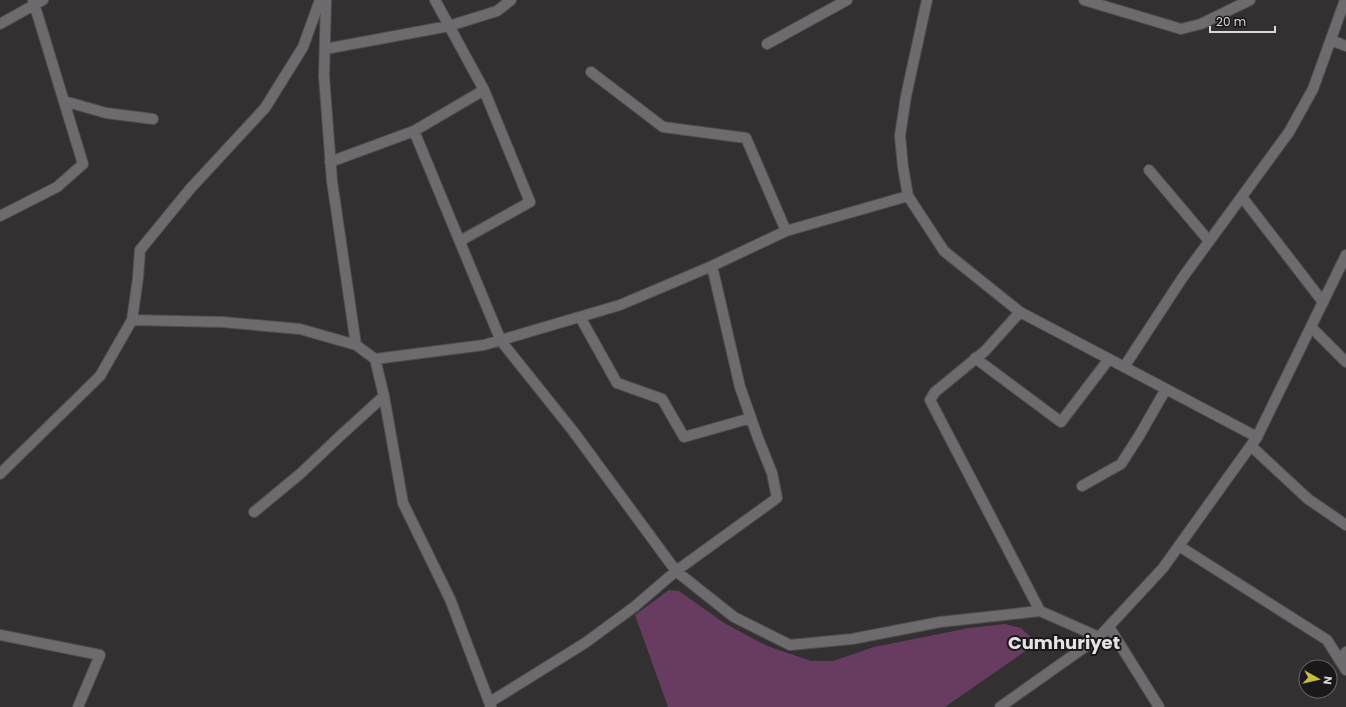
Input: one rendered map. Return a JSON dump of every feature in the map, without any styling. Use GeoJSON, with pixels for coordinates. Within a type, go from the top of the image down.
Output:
{"type":"FeatureCollection","features":[{"type":"Feature","properties":{"kind":"street"},"geometry":{"type":"LineString","coordinates":[[0,474],[100,376],[132,320],[140,250],[190,189],[265,108],[303,47],[320,0]]}},
{"type":"Feature","properties":{"kind":"street"},"geometry":{"type":"LineString","coordinates":[[326,0],[324,76],[330,162],[356,345]]}},
{"type":"Feature","properties":{"kind":"street"},"geometry":{"type":"LineString","coordinates":[[435,0],[484,90],[530,202],[460,241]]}},
{"type":"Feature","properties":{"kind":"street"},"geometry":{"type":"LineString","coordinates":[[325,49],[449,26],[497,11],[511,0]]}},
{"type":"Feature","properties":{"kind":"street"},"geometry":{"type":"LineString","coordinates":[[767,44],[847,0]]}},
{"type":"Feature","properties":{"kind":"street"},"geometry":{"type":"LineString","coordinates":[[927,0],[906,96],[900,136],[908,196],[944,251],[1020,312],[1257,437]]}},
{"type":"Feature","properties":{"kind":"street"},"geometry":{"type":"LineString","coordinates":[[1084,0],[1181,29],[1201,24],[1250,0]]}},
{"type":"Feature","properties":{"kind":"street"},"geometry":{"type":"LineString","coordinates":[[1124,367],[1183,277],[1289,132],[1313,89],[1345,0]]}},
{"type":"Feature","properties":{"kind":"street"},"geometry":{"type":"LineString","coordinates":[[0,24],[37,2],[83,164],[57,187],[0,216]]}},
{"type":"Feature","properties":{"kind":"street"},"geometry":{"type":"LineString","coordinates":[[1331,40],[1346,46]]}},
{"type":"Feature","properties":{"kind":"street"},"geometry":{"type":"LineString","coordinates":[[591,72],[663,127],[746,138],[786,231]]}},
{"type":"Feature","properties":{"kind":"street"},"geometry":{"type":"LineString","coordinates":[[330,162],[414,131],[484,90]]}},
{"type":"Feature","properties":{"kind":"street"},"geometry":{"type":"LineString","coordinates":[[64,101],[106,113],[153,119]]}},
{"type":"Feature","properties":{"kind":"street"},"geometry":{"type":"LineString","coordinates":[[414,131],[501,341],[573,431],[676,571],[734,617],[790,645],[852,639],[940,622],[1040,611],[1099,637]]}},
{"type":"Feature","properties":{"kind":"street"},"geometry":{"type":"LineString","coordinates":[[1149,170],[1209,241]]}},
{"type":"Feature","properties":{"kind":"street"},"geometry":{"type":"LineString","coordinates":[[375,359],[484,345],[620,305],[712,266],[786,231],[908,196]]}},
{"type":"Feature","properties":{"kind":"street"},"geometry":{"type":"LineString","coordinates":[[1242,197],[1323,302]]}},
{"type":"Feature","properties":{"kind":"street"},"geometry":{"type":"LineString","coordinates":[[1000,707],[1099,637],[1164,568],[1257,437],[1346,255]]}},
{"type":"Feature","properties":{"kind":"street"},"geometry":{"type":"LineString","coordinates":[[132,320],[222,322],[300,329],[356,345],[375,359],[384,396],[403,504],[450,599],[490,705],[584,643],[634,607],[676,571],[777,498],[772,474],[740,386],[712,266]]}},
{"type":"Feature","properties":{"kind":"street"},"geometry":{"type":"LineString","coordinates":[[1020,312],[985,351],[935,392],[930,400],[1040,611]]}},
{"type":"Feature","properties":{"kind":"street"},"geometry":{"type":"LineString","coordinates":[[580,317],[617,383],[662,400],[684,437],[751,418]]}},
{"type":"Feature","properties":{"kind":"street"},"geometry":{"type":"LineString","coordinates":[[1311,327],[1346,362]]}},
{"type":"Feature","properties":{"kind":"street"},"geometry":{"type":"LineString","coordinates":[[975,358],[1061,422],[1109,359]]}},
{"type":"Feature","properties":{"kind":"street"},"geometry":{"type":"LineString","coordinates":[[1082,486],[1120,464],[1139,436],[1166,389]]}},
{"type":"Feature","properties":{"kind":"street"},"geometry":{"type":"LineString","coordinates":[[254,512],[300,474],[384,396]]}},
{"type":"Feature","properties":{"kind":"street"},"geometry":{"type":"LineString","coordinates":[[1251,446],[1308,499],[1346,526]]}},
{"type":"Feature","properties":{"kind":"street"},"geometry":{"type":"LineString","coordinates":[[1179,546],[1327,640],[1346,670]]}},
{"type":"Feature","properties":{"kind":"street"},"geometry":{"type":"LineString","coordinates":[[1109,627],[1159,707]]}},
{"type":"Feature","properties":{"kind":"street"},"geometry":{"type":"LineString","coordinates":[[0,635],[100,656],[78,707]]}},
{"type":"Feature","properties":{"kind":"street"},"geometry":{"type":"LineString","coordinates":[[1340,661],[1346,652]]}},
{"type":"Feature","properties":{"kind":"shaded area"},"geometry":{"type":"Polygon","coordinates":[[[669,590],[679,591],[724,623],[767,646],[811,661],[833,661],[874,647],[969,628],[1005,624],[1021,628],[1037,643],[945,707],[668,707],[635,615],[669,590]]]}},
{"type":"Feature","properties":{"kind":"district","name":"Cumhuriyet"},"geometry":{"type":"Point","coordinates":[1064,643]}}]}
